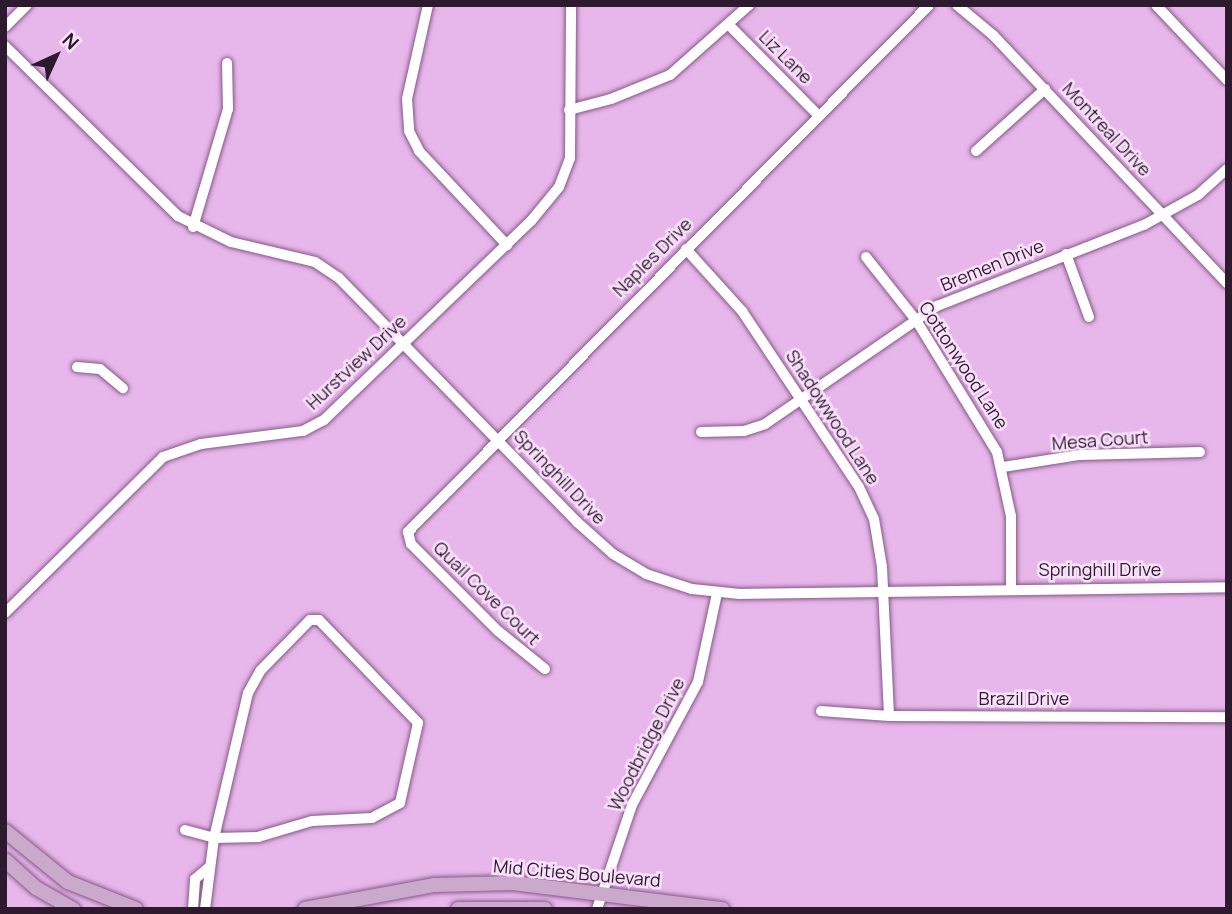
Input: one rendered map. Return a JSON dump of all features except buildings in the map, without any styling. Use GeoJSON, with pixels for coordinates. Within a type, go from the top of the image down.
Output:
{"type":"FeatureCollection","features":[{"type":"Feature","properties":{"kind":"main road"},"geometry":{"type":"LineString","coordinates":[[6,834],[68,882],[136,909]]}},
{"type":"Feature","properties":{"kind":"main road"},"geometry":{"type":"LineString","coordinates":[[5,860],[36,888],[73,909]]}},
{"type":"Feature","properties":{"kind":"main road","name":"Mid Cities Boulevard"},"geometry":{"type":"LineString","coordinates":[[305,909],[435,886],[513,883],[722,909]]}},
{"type":"Feature","properties":{"kind":"main road"},"geometry":{"type":"LineString","coordinates":[[458,909],[545,909]]}},
{"type":"Feature","properties":{"kind":"street"},"geometry":{"type":"LineString","coordinates":[[5,27],[27,5]]}},
{"type":"Feature","properties":{"kind":"street"},"geometry":{"type":"LineString","coordinates":[[428,5],[407,99],[409,131],[419,150],[507,245]]}},
{"type":"Feature","properties":{"kind":"street","name":"Hurstview Drive"},"geometry":{"type":"LineString","coordinates":[[5,613],[163,457],[201,444],[303,431],[324,420],[507,245],[549,201],[566,173],[571,5]]}},
{"type":"Feature","properties":{"kind":"street"},"geometry":{"type":"LineString","coordinates":[[569,110],[611,99],[670,75],[749,5]]}},
{"type":"Feature","properties":{"kind":"street","name":"Naples Drive"},"geometry":{"type":"LineString","coordinates":[[408,539],[410,529],[817,114],[929,5]]}},
{"type":"Feature","properties":{"kind":"street","name":"Montreal Drive"},"geometry":{"type":"LineString","coordinates":[[957,5],[993,35],[1227,283]]}},
{"type":"Feature","properties":{"kind":"street"},"geometry":{"type":"LineString","coordinates":[[1156,5],[1227,80]]}},
{"type":"Feature","properties":{"kind":"street","name":"Liz Lane"},"geometry":{"type":"LineString","coordinates":[[729,25],[817,114]]}},
{"type":"Feature","properties":{"kind":"street","name":"Springhill Drive"},"geometry":{"type":"LineString","coordinates":[[5,46],[162,202],[193,227],[231,243],[315,262],[369,304],[613,554],[664,581],[717,593],[1011,587],[1227,587]]}},
{"type":"Feature","properties":{"kind":"street"},"geometry":{"type":"LineString","coordinates":[[193,227],[228,109],[227,63]]}},
{"type":"Feature","properties":{"kind":"street"},"geometry":{"type":"LineString","coordinates":[[976,151],[1045,89]]}},
{"type":"Feature","properties":{"kind":"street","name":"Bremen Drive"},"geometry":{"type":"LineString","coordinates":[[701,432],[744,431],[802,400],[916,320],[964,293],[1164,215],[1198,195],[1227,169]]}},
{"type":"Feature","properties":{"kind":"street","name":"Shadowwood Lane"},"geometry":{"type":"LineString","coordinates":[[686,249],[742,311],[859,487],[874,519],[884,591],[889,716]]}},
{"type":"Feature","properties":{"kind":"street"},"geometry":{"type":"LineString","coordinates":[[1066,254],[1089,317]]}},
{"type":"Feature","properties":{"kind":"street","name":"Cottonwood Lane"},"geometry":{"type":"LineString","coordinates":[[866,257],[916,320],[972,403],[1003,467],[1011,516],[1011,587]]}},
{"type":"Feature","properties":{"kind":"street"},"geometry":{"type":"LineString","coordinates":[[77,368],[100,369],[123,388]]}},
{"type":"Feature","properties":{"kind":"street","name":"Mesa Court"},"geometry":{"type":"LineString","coordinates":[[1003,467],[1080,455],[1200,452]]}},
{"type":"Feature","properties":{"kind":"street","name":"Quail Cove Court"},"geometry":{"type":"LineString","coordinates":[[408,539],[514,646],[545,669]]}},
{"type":"Feature","properties":{"kind":"street","name":"Woodbridge Drive"},"geometry":{"type":"LineString","coordinates":[[597,909],[632,805],[698,682],[717,593]]}},
{"type":"Feature","properties":{"kind":"street"},"geometry":{"type":"LineString","coordinates":[[186,830],[214,838],[258,837],[312,821],[372,818],[400,803],[418,723],[319,620],[304,624],[253,681],[214,838],[208,868],[210,884],[205,909]]}},
{"type":"Feature","properties":{"kind":"street","name":"Brazil Drive"},"geometry":{"type":"LineString","coordinates":[[821,711],[889,716],[1227,717]]}},
{"type":"Feature","properties":{"kind":"street"},"geometry":{"type":"LineString","coordinates":[[193,909],[195,879],[208,868]]}}]}
